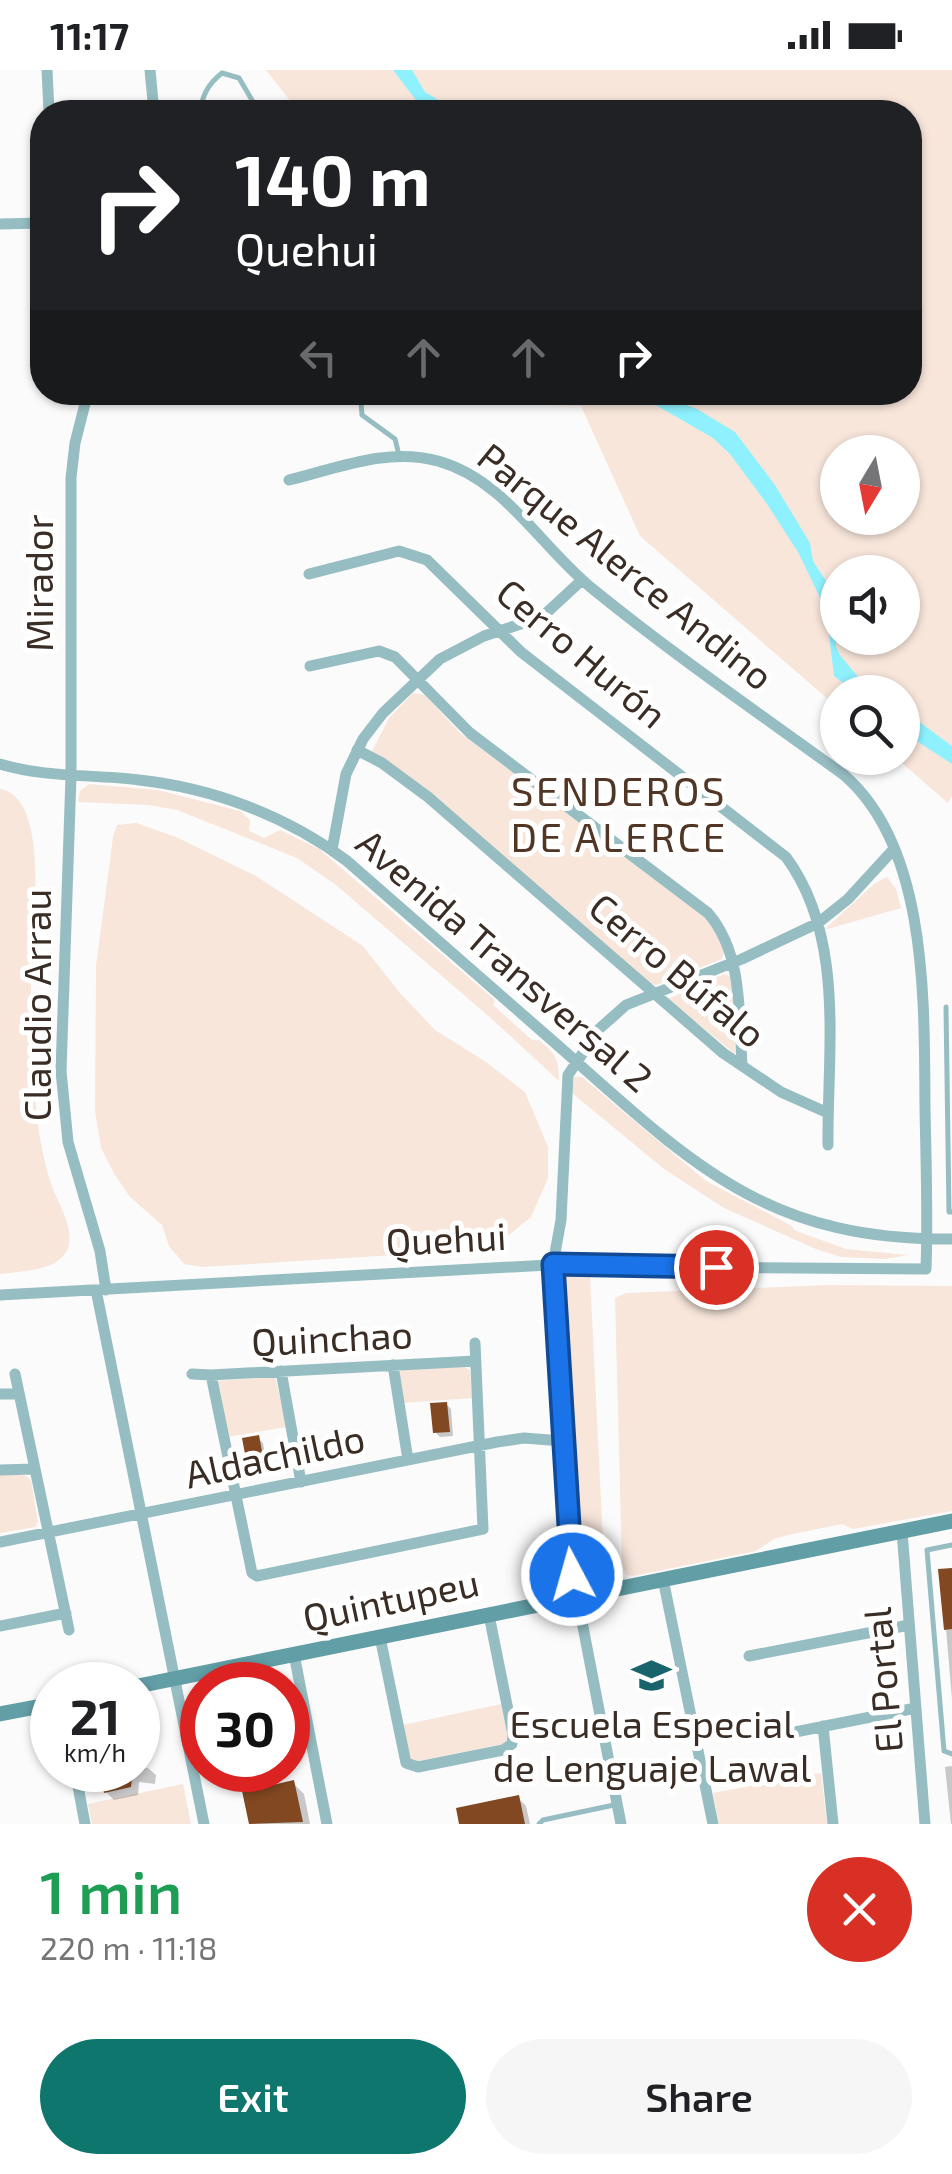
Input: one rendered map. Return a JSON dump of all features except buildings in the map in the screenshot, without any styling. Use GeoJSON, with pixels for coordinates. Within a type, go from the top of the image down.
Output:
{"type":"FeatureCollection","features":[{"type":"Feature","properties":{"kind":"street"},"geometry":{"type":"LineString","coordinates":[[46,70],[49,100]]}},
{"type":"Feature","properties":{"kind":"street"},"geometry":{"type":"LineString","coordinates":[[150,70],[153,100]]}},
{"type":"Feature","properties":{"kind":"street"},"geometry":{"type":"LineString","coordinates":[[0,224],[30,223]]}},
{"type":"Feature","properties":{"kind":"street","name":"Mirador"},"geometry":{"type":"LineString","coordinates":[[70,776],[71,478],[84,405]]}},
{"type":"Feature","properties":{"kind":"street","name":"Parque Alerce Andino"},"geometry":{"type":"LineString","coordinates":[[290,480],[400,455],[449,464],[475,477],[512,508],[582,580],[854,784],[874,808],[908,896],[922,984],[927,1240]]}},
{"type":"Feature","properties":{"kind":"street","name":"Cerro Hurón"},"geometry":{"type":"LineString","coordinates":[[309,574],[399,551],[426,560],[532,661],[778,849],[801,880],[818,923],[828,996],[828,1144]]}},
{"type":"Feature","properties":{"kind":"street"},"geometry":{"type":"LineString","coordinates":[[332,850],[340,793],[357,750],[383,713],[417,678],[455,650],[498,630],[542,618],[582,580]]}},
{"type":"Feature","properties":{"kind":"street"},"geometry":{"type":"LineString","coordinates":[[310,666],[379,651],[395,658],[470,733],[708,913],[724,934],[733,962],[742,1066]]}},
{"type":"Feature","properties":{"kind":"street","name":"Cerro Búfalo"},"geometry":{"type":"LineString","coordinates":[[357,750],[428,797],[652,993],[742,1066],[782,1092],[828,1113]]}},
{"type":"Feature","properties":{"kind":"street","name":"Avenida Transversal 2"},"geometry":{"type":"LineString","coordinates":[[0,764],[38,774],[142,780],[201,792],[257,810],[332,850],[710,1175],[752,1198],[833,1227],[927,1240],[952,1239]]}},
{"type":"Feature","properties":{"kind":"street","name":"Claudio Arrau"},"geometry":{"type":"LineString","coordinates":[[70,776],[61,1072],[68,1142],[100,1250],[101,1290],[141,1514],[204,1824]]}},
{"type":"Feature","properties":{"kind":"street"},"geometry":{"type":"LineString","coordinates":[[621,1824],[570,1559],[553,1264],[562,1200],[566,1086],[576,1061],[611,1017],[652,993],[818,923],[848,898],[893,850]]}},
{"type":"Feature","properties":{"kind":"street","name":"Quehui"},"geometry":{"type":"LineString","coordinates":[[0,1296],[553,1264],[926,1269],[927,1240]]}},
{"type":"Feature","properties":{"kind":"street"},"geometry":{"type":"LineString","coordinates":[[211,1376],[254,1576],[480,1531],[484,1526],[476,1343]]}},
{"type":"Feature","properties":{"kind":"street","name":"Quinchao"},"geometry":{"type":"LineString","coordinates":[[192,1374],[475,1361]]}},
{"type":"Feature","properties":{"kind":"street"},"geometry":{"type":"LineString","coordinates":[[393,1365],[408,1460]]}},
{"type":"Feature","properties":{"kind":"street"},"geometry":{"type":"LineString","coordinates":[[280,1371],[301,1482]]}},
{"type":"Feature","properties":{"kind":"street"},"geometry":{"type":"LineString","coordinates":[[15,1374],[69,1630]]}},
{"type":"Feature","properties":{"kind":"street"},"geometry":{"type":"LineString","coordinates":[[0,1394],[18,1394]]}},
{"type":"Feature","properties":{"kind":"street","name":"Aldachildo"},"geometry":{"type":"LineString","coordinates":[[0,1542],[524,1438],[562,1440]]}},
{"type":"Feature","properties":{"kind":"street"},"geometry":{"type":"LineString","coordinates":[[0,1470],[34,1469]]}},
{"type":"Feature","properties":{"kind":"street","name":"Quintupeu"},"geometry":{"type":"LineString","coordinates":[[160,1682],[952,1521]]}},
{"type":"Feature","properties":{"kind":"street","name":"El Portal"},"geometry":{"type":"LineString","coordinates":[[902,1531],[925,1824]]}},
{"type":"Feature","properties":{"kind":"street"},"geometry":{"type":"LineString","coordinates":[[663,1580],[713,1824]]}},
{"type":"Feature","properties":{"kind":"street"},"geometry":{"type":"LineString","coordinates":[[0,1626],[66,1613]]}},
{"type":"Feature","properties":{"kind":"street"},"geometry":{"type":"LineString","coordinates":[[380,1637],[409,1766],[503,1750],[512,1744],[513,1735],[489,1614]]}},
{"type":"Feature","properties":{"kind":"street"},"geometry":{"type":"LineString","coordinates":[[748,1656],[909,1625]]}},
{"type":"Feature","properties":{"kind":"street"},"geometry":{"type":"LineString","coordinates":[[294,1654],[327,1824]]}},
{"type":"Feature","properties":{"kind":"street"},"geometry":{"type":"LineString","coordinates":[[0,1714],[30,1708]]}},
{"type":"Feature","properties":{"kind":"street"},"geometry":{"type":"LineString","coordinates":[[774,1736],[916,1708]]}},
{"type":"Feature","properties":{"kind":"street"},"geometry":{"type":"LineString","coordinates":[[823,1726],[833,1824]]}},
{"type":"Feature","properties":{"kind":"street"},"geometry":{"type":"LineString","coordinates":[[79,1792],[86,1824]]}},
{"type":"Feature","properties":{"kind":"lane"},"geometry":{"type":"LineString","coordinates":[[201,100],[222,73],[239,78],[252,100]]}},
{"type":"Feature","properties":{"kind":"lane"},"geometry":{"type":"LineString","coordinates":[[362,405],[362,415],[394,439],[400,455]]}},
{"type":"Feature","properties":{"kind":"lane"},"geometry":{"type":"LineString","coordinates":[[946,1007],[952,1212]]}},
{"type":"Feature","properties":{"kind":"lane"},"geometry":{"type":"LineString","coordinates":[[952,1545],[927,1550],[944,1751],[952,1754]]}},
{"type":"Feature","properties":{"kind":"lane"},"geometry":{"type":"LineString","coordinates":[[539,1824],[617,1804]]}},
{"type":"Feature","properties":{"kind":"shaded area"},"geometry":{"type":"Polygon","coordinates":[[[266,70],[952,70],[952,796],[948,803],[916,775],[920,775],[920,675],[820,675],[820,692],[640,536],[581,406],[553,405],[922,405],[922,100],[290,100],[266,70]]]}},
{"type":"Feature","properties":{"kind":"shaded area"},"geometry":{"type":"Polygon","coordinates":[[[413,693],[425,695],[460,733],[704,913],[725,948],[722,959],[656,985],[647,983],[464,821],[374,754],[389,718],[413,693]]]}},
{"type":"Feature","properties":{"kind":"shaded area"},"geometry":{"type":"Polygon","coordinates":[[[89,784],[158,790],[240,811],[250,820],[249,831],[264,838],[280,830],[319,849],[495,1000],[493,1005],[532,1040],[539,1040],[549,1049],[557,1062],[559,1081],[336,885],[297,858],[177,810],[78,802],[80,791],[89,784]]]}},
{"type":"Feature","properties":{"kind":"shaded area"},"geometry":{"type":"Polygon","coordinates":[[[0,789],[15,796],[26,812],[32,833],[35,885],[31,983],[36,1101],[45,1163],[70,1240],[57,1262],[0,1274],[0,789]]]}},
{"type":"Feature","properties":{"kind":"shaded area"},"geometry":{"type":"Polygon","coordinates":[[[136,823],[176,837],[256,876],[363,946],[435,1030],[525,1092],[548,1147],[548,1178],[531,1217],[498,1244],[459,1251],[202,1267],[184,1264],[169,1246],[162,1225],[130,1197],[115,1175],[101,1148],[95,1111],[96,966],[113,837],[117,825],[136,823]]]}},
{"type":"Feature","properties":{"kind":"shaded area"},"geometry":{"type":"Polygon","coordinates":[[[887,877],[896,889],[901,908],[824,930],[874,884],[887,877]]]}},
{"type":"Feature","properties":{"kind":"shaded area"},"geometry":{"type":"Polygon","coordinates":[[[724,974],[732,977],[735,1054],[668,999],[724,974]]]}},
{"type":"Feature","properties":{"kind":"shaded area"},"geometry":{"type":"Polygon","coordinates":[[[574,1077],[582,1077],[706,1181],[794,1230],[846,1249],[908,1255],[885,1259],[841,1257],[724,1208],[664,1169],[572,1093],[574,1077]]]}},
{"type":"Feature","properties":{"kind":"shaded area"},"geometry":{"type":"Polygon","coordinates":[[[569,1275],[590,1275],[605,1583],[592,1585],[582,1578],[577,1558],[560,1287],[569,1275]]]}},
{"type":"Feature","properties":{"kind":"shaded area"},"geometry":{"type":"Polygon","coordinates":[[[829,1285],[952,1286],[952,1511],[853,1529],[842,1524],[774,1539],[756,1551],[626,1575],[622,1564],[615,1298],[626,1293],[829,1285]]]}},
{"type":"Feature","properties":{"kind":"shaded area"},"geometry":{"type":"Polygon","coordinates":[[[464,1366],[470,1371],[472,1398],[403,1403],[399,1373],[402,1370],[464,1366]]]}},
{"type":"Feature","properties":{"kind":"shaded area"},"geometry":{"type":"Polygon","coordinates":[[[275,1377],[287,1427],[227,1437],[217,1381],[275,1377]]]}},
{"type":"Feature","properties":{"kind":"shaded area"},"geometry":{"type":"Polygon","coordinates":[[[0,1475],[24,1475],[31,1480],[38,1522],[35,1527],[0,1533],[0,1475]]]}},
{"type":"Feature","properties":{"kind":"shaded area"},"geometry":{"type":"Polygon","coordinates":[[[501,1704],[508,1738],[504,1744],[414,1762],[409,1758],[403,1725],[501,1704]]]}},
{"type":"Feature","properties":{"kind":"shaded area"},"geometry":{"type":"Polygon","coordinates":[[[821,1773],[827,1824],[719,1824],[713,1793],[821,1773]]]}},
{"type":"Feature","properties":{"kind":"shaded area"},"geometry":{"type":"Polygon","coordinates":[[[180,1785],[191,1824],[92,1824],[88,1804],[160,1792],[180,1785]]]}},
{"type":"Feature","properties":{"kind":"water"},"geometry":{"type":"Polygon","coordinates":[[[393,70],[412,70],[425,92],[438,100],[416,100],[393,70]]]}},
{"type":"Feature","properties":{"kind":"water"},"geometry":{"type":"Polygon","coordinates":[[[656,405],[687,405],[735,432],[775,485],[810,543],[813,561],[820,572],[820,598],[798,552],[730,454],[713,438],[656,405]]]}},
{"type":"Feature","properties":{"kind":"water"},"geometry":{"type":"Polygon","coordinates":[[[831,655],[840,655],[857,675],[834,675],[831,655]]]}},
{"type":"Feature","properties":{"kind":"water"},"geometry":{"type":"Polygon","coordinates":[[[920,722],[952,746],[952,764],[920,743],[920,722]]]}},
{"type":"Feature","properties":{"kind":"place","name":"Escuela Especial de Lenguaje Lawal"},"geometry":{"type":"Point","coordinates":[652,1676]}},
{"type":"Feature","properties":{"kind":"district","name":"SENDEROS DE ALERCE"},"geometry":{"type":"Point","coordinates":[619,815]}},
{"type":"Feature","properties":{"kind":"route"},"geometry":{"type":"LineString","coordinates":[[572,1575],[553,1264],[716,1267]]}}]}
